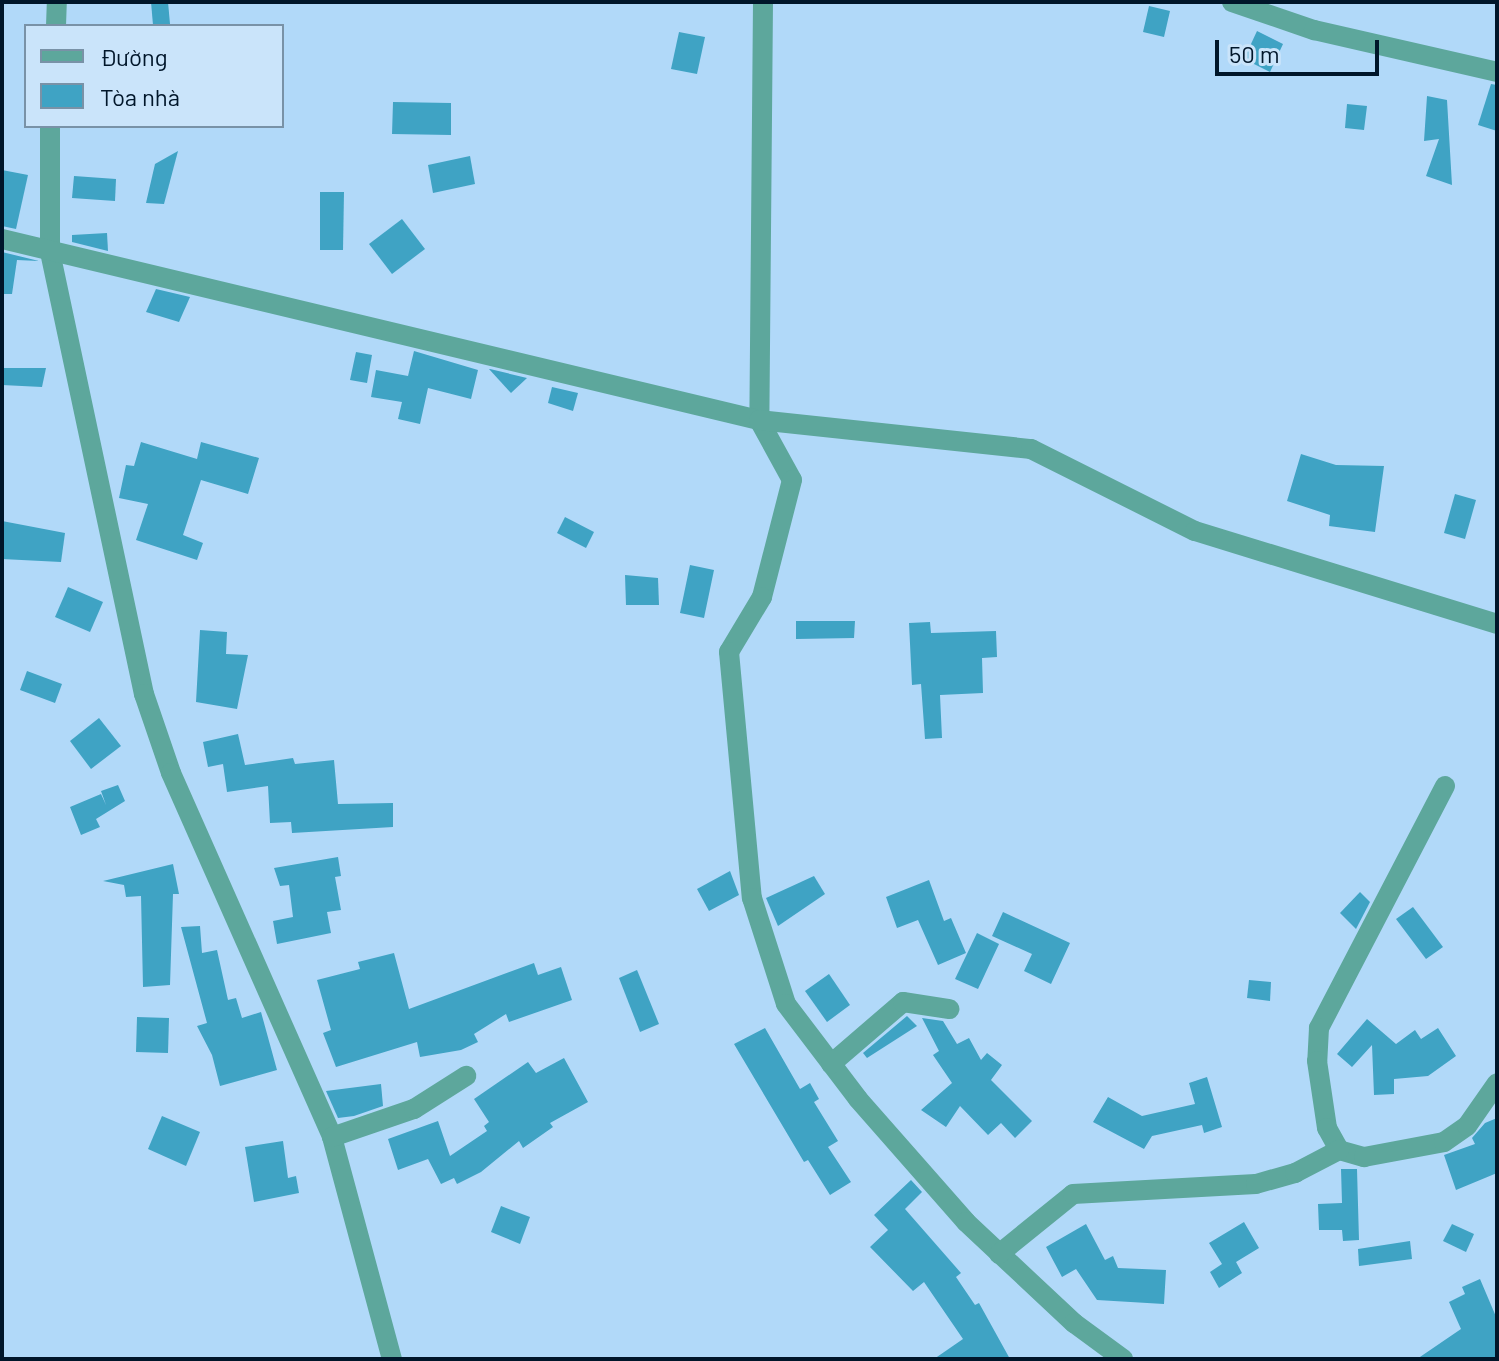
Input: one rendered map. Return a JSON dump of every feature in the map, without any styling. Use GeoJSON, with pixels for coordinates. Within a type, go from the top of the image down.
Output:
{"type":"FeatureCollection","features":[{"type":"Feature","properties":{"kind":"street"},"geometry":{"type":"LineString","coordinates":[[56,24],[57,2]]}},
{"type":"Feature","properties":{"kind":"street"},"geometry":{"type":"LineString","coordinates":[[763,2],[759,420],[792,480],[762,597],[729,652],[752,898],[786,1004],[831,1064],[966,1222],[999,1254],[1123,1359]]}},
{"type":"Feature","properties":{"kind":"street"},"geometry":{"type":"LineString","coordinates":[[1232,2],[1314,30],[1497,72]]}},
{"type":"Feature","properties":{"kind":"street"},"geometry":{"type":"LineString","coordinates":[[50,128],[50,252],[144,694],[171,773],[332,1137],[392,1359]]}},
{"type":"Feature","properties":{"kind":"street"},"geometry":{"type":"LineString","coordinates":[[2,239],[325,313],[759,420],[1031,449],[1195,531],[1497,624]]}},
{"type":"Feature","properties":{"kind":"street"},"geometry":{"type":"LineString","coordinates":[[1339,1150],[1327,1128],[1317,1061],[1319,1028],[1445,786]]}},
{"type":"Feature","properties":{"kind":"street"},"geometry":{"type":"LineString","coordinates":[[831,1064],[903,1002],[949,1009]]}},
{"type":"Feature","properties":{"kind":"street"},"geometry":{"type":"LineString","coordinates":[[332,1137],[414,1109],[466,1076]]}},
{"type":"Feature","properties":{"kind":"street"},"geometry":{"type":"LineString","coordinates":[[999,1254],[1073,1194],[1256,1184],[1295,1173],[1339,1150],[1364,1157],[1444,1142],[1467,1126],[1497,1083]]}},
{"type":"Feature","properties":{"kind":"building"},"geometry":{"type":"Polygon","coordinates":[[[151,2],[168,2],[170,24],[153,24],[151,2]]]}},
{"type":"Feature","properties":{"kind":"building"},"geometry":{"type":"Polygon","coordinates":[[[1149,6],[1170,11],[1164,37],[1143,32],[1149,6]]]}},
{"type":"Feature","properties":{"kind":"building"},"geometry":{"type":"Polygon","coordinates":[[[1257,31],[1283,44],[1270,72],[1244,59],[1257,31]]]}},
{"type":"Feature","properties":{"kind":"building"},"geometry":{"type":"Polygon","coordinates":[[[679,32],[705,37],[697,74],[671,69],[679,32]]]}},
{"type":"Feature","properties":{"kind":"building"},"geometry":{"type":"Polygon","coordinates":[[[1491,84],[1497,85],[1497,131],[1478,125],[1491,84]]]}},
{"type":"Feature","properties":{"kind":"building"},"geometry":{"type":"Polygon","coordinates":[[[1427,96],[1447,100],[1452,185],[1426,176],[1439,139],[1424,141],[1427,96]]]}},
{"type":"Feature","properties":{"kind":"building"},"geometry":{"type":"Polygon","coordinates":[[[393,102],[451,103],[451,135],[392,134],[393,102]]]}},
{"type":"Feature","properties":{"kind":"building"},"geometry":{"type":"Polygon","coordinates":[[[1347,104],[1367,106],[1364,130],[1345,128],[1347,104]]]}},
{"type":"Feature","properties":{"kind":"building"},"geometry":{"type":"Polygon","coordinates":[[[178,151],[164,204],[146,203],[155,164],[178,151]]]}},
{"type":"Feature","properties":{"kind":"building"},"geometry":{"type":"Polygon","coordinates":[[[470,156],[475,184],[433,193],[428,165],[470,156]]]}},
{"type":"Feature","properties":{"kind":"building"},"geometry":{"type":"Polygon","coordinates":[[[2,170],[28,175],[16,229],[2,226],[2,170]]]}},
{"type":"Feature","properties":{"kind":"building"},"geometry":{"type":"Polygon","coordinates":[[[74,176],[116,179],[115,201],[72,198],[74,176]]]}},
{"type":"Feature","properties":{"kind":"building"},"geometry":{"type":"Polygon","coordinates":[[[320,192],[344,192],[343,250],[320,250],[320,192]]]}},
{"type":"Feature","properties":{"kind":"building"},"geometry":{"type":"Polygon","coordinates":[[[402,219],[425,249],[392,274],[369,244],[402,219]]]}},
{"type":"Feature","properties":{"kind":"building"},"geometry":{"type":"Polygon","coordinates":[[[107,233],[108,251],[72,242],[72,235],[107,233]]]}},
{"type":"Feature","properties":{"kind":"building"},"geometry":{"type":"Polygon","coordinates":[[[2,252],[39,261],[17,260],[12,294],[2,294],[2,252]]]}},
{"type":"Feature","properties":{"kind":"building"},"geometry":{"type":"Polygon","coordinates":[[[156,289],[190,297],[179,322],[146,312],[156,289]]]}},
{"type":"Feature","properties":{"kind":"building"},"geometry":{"type":"Polygon","coordinates":[[[414,351],[478,370],[471,399],[428,388],[420,424],[398,419],[402,402],[371,397],[376,370],[408,376],[414,351]]]}},
{"type":"Feature","properties":{"kind":"building"},"geometry":{"type":"Polygon","coordinates":[[[356,352],[372,355],[367,383],[350,380],[356,352]]]}},
{"type":"Feature","properties":{"kind":"building"},"geometry":{"type":"Polygon","coordinates":[[[2,368],[46,368],[42,387],[2,385],[2,368]]]}},
{"type":"Feature","properties":{"kind":"building"},"geometry":{"type":"Polygon","coordinates":[[[490,369],[527,378],[511,393],[490,369]]]}},
{"type":"Feature","properties":{"kind":"building"},"geometry":{"type":"Polygon","coordinates":[[[552,387],[578,393],[573,411],[548,403],[552,387]]]}},
{"type":"Feature","properties":{"kind":"building"},"geometry":{"type":"Polygon","coordinates":[[[141,442],[197,459],[201,442],[259,458],[248,494],[201,480],[183,535],[203,543],[197,560],[136,540],[148,504],[119,498],[126,465],[134,466],[141,442]]]}},
{"type":"Feature","properties":{"kind":"building"},"geometry":{"type":"Polygon","coordinates":[[[1301,454],[1336,465],[1384,466],[1375,532],[1329,526],[1330,515],[1287,501],[1301,454]]]}},
{"type":"Feature","properties":{"kind":"building"},"geometry":{"type":"Polygon","coordinates":[[[1455,494],[1476,500],[1465,539],[1444,533],[1455,494]]]}},
{"type":"Feature","properties":{"kind":"building"},"geometry":{"type":"Polygon","coordinates":[[[565,517],[594,532],[586,548],[557,533],[565,517]]]}},
{"type":"Feature","properties":{"kind":"building"},"geometry":{"type":"Polygon","coordinates":[[[2,521],[65,533],[61,562],[2,559],[2,521]]]}},
{"type":"Feature","properties":{"kind":"building"},"geometry":{"type":"Polygon","coordinates":[[[690,565],[714,570],[704,618],[680,613],[690,565]]]}},
{"type":"Feature","properties":{"kind":"building"},"geometry":{"type":"Polygon","coordinates":[[[625,575],[658,578],[659,605],[626,605],[625,575]]]}},
{"type":"Feature","properties":{"kind":"building"},"geometry":{"type":"Polygon","coordinates":[[[68,587],[103,602],[90,632],[55,617],[68,587]]]}},
{"type":"Feature","properties":{"kind":"building"},"geometry":{"type":"Polygon","coordinates":[[[796,621],[855,621],[854,638],[796,639],[796,621]]]}},
{"type":"Feature","properties":{"kind":"building"},"geometry":{"type":"Polygon","coordinates":[[[930,622],[931,633],[996,631],[997,657],[982,658],[983,693],[940,695],[942,738],[925,739],[921,684],[912,685],[909,623],[930,622]]]}},
{"type":"Feature","properties":{"kind":"building"},"geometry":{"type":"Polygon","coordinates":[[[200,630],[227,632],[226,654],[248,655],[237,709],[196,702],[200,630]]]}},
{"type":"Feature","properties":{"kind":"building"},"geometry":{"type":"Polygon","coordinates":[[[27,671],[62,684],[55,703],[20,690],[27,671]]]}},
{"type":"Feature","properties":{"kind":"building"},"geometry":{"type":"Polygon","coordinates":[[[99,718],[121,746],[91,769],[70,741],[99,718]]]}},
{"type":"Feature","properties":{"kind":"building"},"geometry":{"type":"Polygon","coordinates":[[[238,734],[245,765],[293,758],[295,764],[334,760],[338,804],[393,803],[393,827],[292,833],[291,822],[270,823],[268,786],[227,792],[223,764],[208,767],[203,742],[238,734]]]}},
{"type":"Feature","properties":{"kind":"building"},"geometry":{"type":"Polygon","coordinates":[[[118,785],[125,801],[96,819],[100,827],[81,835],[70,807],[101,794],[106,805],[101,791],[118,785]]]}},
{"type":"Feature","properties":{"kind":"building"},"geometry":{"type":"Polygon","coordinates":[[[338,857],[341,876],[335,877],[341,910],[327,912],[331,933],[277,944],[273,921],[293,917],[289,885],[280,886],[274,868],[338,857]]]}},
{"type":"Feature","properties":{"kind":"building"},"geometry":{"type":"Polygon","coordinates":[[[173,864],[179,894],[173,894],[170,985],[143,987],[141,896],[126,897],[124,885],[103,881],[173,864]]]}},
{"type":"Feature","properties":{"kind":"building"},"geometry":{"type":"Polygon","coordinates":[[[730,871],[739,895],[709,911],[697,889],[730,871]]]}},
{"type":"Feature","properties":{"kind":"building"},"geometry":{"type":"Polygon","coordinates":[[[814,876],[825,894],[778,926],[766,898],[814,876]]]}},
{"type":"Feature","properties":{"kind":"building"},"geometry":{"type":"Polygon","coordinates":[[[929,880],[944,921],[951,918],[966,953],[938,965],[918,920],[897,928],[886,897],[929,880]]]}},
{"type":"Feature","properties":{"kind":"building"},"geometry":{"type":"Polygon","coordinates":[[[1360,892],[1370,902],[1356,929],[1340,913],[1360,892]]]}},
{"type":"Feature","properties":{"kind":"building"},"geometry":{"type":"Polygon","coordinates":[[[1413,907],[1443,947],[1426,959],[1396,919],[1413,907]]]}},
{"type":"Feature","properties":{"kind":"building"},"geometry":{"type":"Polygon","coordinates":[[[1003,912],[1070,943],[1051,984],[1024,971],[1032,954],[992,936],[1003,912]]]}},
{"type":"Feature","properties":{"kind":"building"},"geometry":{"type":"Polygon","coordinates":[[[200,926],[202,953],[217,950],[228,1000],[236,998],[242,1018],[261,1012],[277,1070],[220,1086],[212,1055],[197,1026],[207,1023],[181,927],[200,926]]]}},
{"type":"Feature","properties":{"kind":"building"},"geometry":{"type":"Polygon","coordinates":[[[977,933],[999,944],[978,989],[955,979],[977,933]]]}},
{"type":"Feature","properties":{"kind":"building"},"geometry":{"type":"Polygon","coordinates":[[[394,953],[409,1009],[534,963],[538,975],[561,967],[572,1000],[509,1022],[506,1014],[474,1034],[478,1042],[461,1050],[420,1057],[417,1042],[336,1067],[323,1033],[331,1030],[317,980],[360,969],[358,962],[394,953]]]}},
{"type":"Feature","properties":{"kind":"building"},"geometry":{"type":"Polygon","coordinates":[[[637,970],[659,1024],[640,1032],[619,978],[637,970]]]}},
{"type":"Feature","properties":{"kind":"building"},"geometry":{"type":"Polygon","coordinates":[[[829,974],[850,1005],[827,1022],[805,991],[829,974]]]}},
{"type":"Feature","properties":{"kind":"building"},"geometry":{"type":"Polygon","coordinates":[[[1249,980],[1271,982],[1270,1001],[1247,998],[1249,980]]]}},
{"type":"Feature","properties":{"kind":"building"},"geometry":{"type":"Polygon","coordinates":[[[907,1016],[917,1026],[867,1058],[863,1053],[907,1016]]]}},
{"type":"Feature","properties":{"kind":"building"},"geometry":{"type":"Polygon","coordinates":[[[137,1017],[169,1018],[168,1053],[136,1052],[137,1017]]]}},
{"type":"Feature","properties":{"kind":"building"},"geometry":{"type":"Polygon","coordinates":[[[922,1018],[943,1021],[957,1044],[969,1038],[981,1060],[987,1053],[1002,1065],[991,1080],[1032,1121],[1015,1138],[1001,1123],[988,1135],[960,1106],[946,1127],[921,1110],[952,1083],[933,1055],[939,1051],[922,1018]]]}},
{"type":"Feature","properties":{"kind":"building"},"geometry":{"type":"Polygon","coordinates":[[[1367,1019],[1396,1044],[1415,1030],[1421,1039],[1438,1028],[1456,1056],[1428,1076],[1394,1079],[1394,1094],[1374,1095],[1372,1045],[1352,1067],[1337,1054],[1367,1019]]]}},
{"type":"Feature","properties":{"kind":"building"},"geometry":{"type":"Polygon","coordinates":[[[765,1028],[800,1089],[810,1083],[819,1099],[814,1102],[838,1141],[828,1147],[851,1182],[830,1195],[808,1160],[804,1162],[734,1044],[765,1028]]]}},
{"type":"Feature","properties":{"kind":"building"},"geometry":{"type":"Polygon","coordinates":[[[564,1058],[588,1102],[550,1123],[553,1127],[523,1148],[519,1141],[481,1172],[457,1184],[454,1178],[441,1184],[428,1159],[398,1170],[388,1139],[438,1121],[450,1156],[487,1131],[484,1126],[489,1122],[474,1099],[528,1062],[536,1073],[564,1058]]]}},
{"type":"Feature","properties":{"kind":"building"},"geometry":{"type":"Polygon","coordinates":[[[1207,1077],[1222,1127],[1204,1133],[1202,1125],[1152,1136],[1144,1149],[1093,1122],[1108,1097],[1142,1116],[1195,1104],[1189,1083],[1207,1077]]]}},
{"type":"Feature","properties":{"kind":"building"},"geometry":{"type":"Polygon","coordinates":[[[381,1084],[383,1106],[354,1116],[338,1118],[326,1091],[381,1084]]]}},
{"type":"Feature","properties":{"kind":"building"},"geometry":{"type":"Polygon","coordinates":[[[162,1116],[200,1132],[186,1166],[148,1149],[162,1116]]]}},
{"type":"Feature","properties":{"kind":"building"},"geometry":{"type":"Polygon","coordinates":[[[1497,1118],[1497,1173],[1456,1190],[1444,1155],[1475,1144],[1472,1138],[1485,1123],[1497,1118]]]}},
{"type":"Feature","properties":{"kind":"building"},"geometry":{"type":"Polygon","coordinates":[[[283,1141],[288,1178],[296,1176],[299,1193],[254,1202],[245,1147],[283,1141]]]}},
{"type":"Feature","properties":{"kind":"building"},"geometry":{"type":"Polygon","coordinates":[[[1341,1169],[1357,1169],[1359,1240],[1343,1241],[1342,1230],[1319,1230],[1318,1204],[1342,1203],[1341,1169]]]}},
{"type":"Feature","properties":{"kind":"building"},"geometry":{"type":"Polygon","coordinates":[[[911,1180],[922,1192],[905,1209],[961,1273],[956,1277],[975,1305],[979,1303],[1010,1359],[934,1359],[963,1339],[924,1282],[913,1291],[870,1247],[888,1230],[874,1215],[911,1180]]]}},
{"type":"Feature","properties":{"kind":"building"},"geometry":{"type":"Polygon","coordinates":[[[501,1206],[530,1217],[520,1244],[491,1232],[501,1206]]]}},
{"type":"Feature","properties":{"kind":"building"},"geometry":{"type":"Polygon","coordinates":[[[1244,1222],[1259,1248],[1236,1262],[1242,1273],[1219,1288],[1210,1272],[1222,1264],[1209,1243],[1244,1222]]]}},
{"type":"Feature","properties":{"kind":"building"},"geometry":{"type":"Polygon","coordinates":[[[1086,1224],[1105,1260],[1113,1256],[1118,1268],[1166,1270],[1164,1304],[1097,1300],[1076,1269],[1062,1277],[1046,1247],[1086,1224]]]}},
{"type":"Feature","properties":{"kind":"building"},"geometry":{"type":"Polygon","coordinates":[[[1452,1224],[1474,1234],[1466,1252],[1443,1241],[1452,1224]]]}},
{"type":"Feature","properties":{"kind":"building"},"geometry":{"type":"Polygon","coordinates":[[[1410,1241],[1412,1259],[1359,1266],[1358,1249],[1410,1241]]]}},
{"type":"Feature","properties":{"kind":"building"},"geometry":{"type":"Polygon","coordinates":[[[1480,1279],[1497,1319],[1497,1359],[1417,1359],[1461,1329],[1449,1302],[1465,1294],[1462,1287],[1480,1279]]]}}]}
